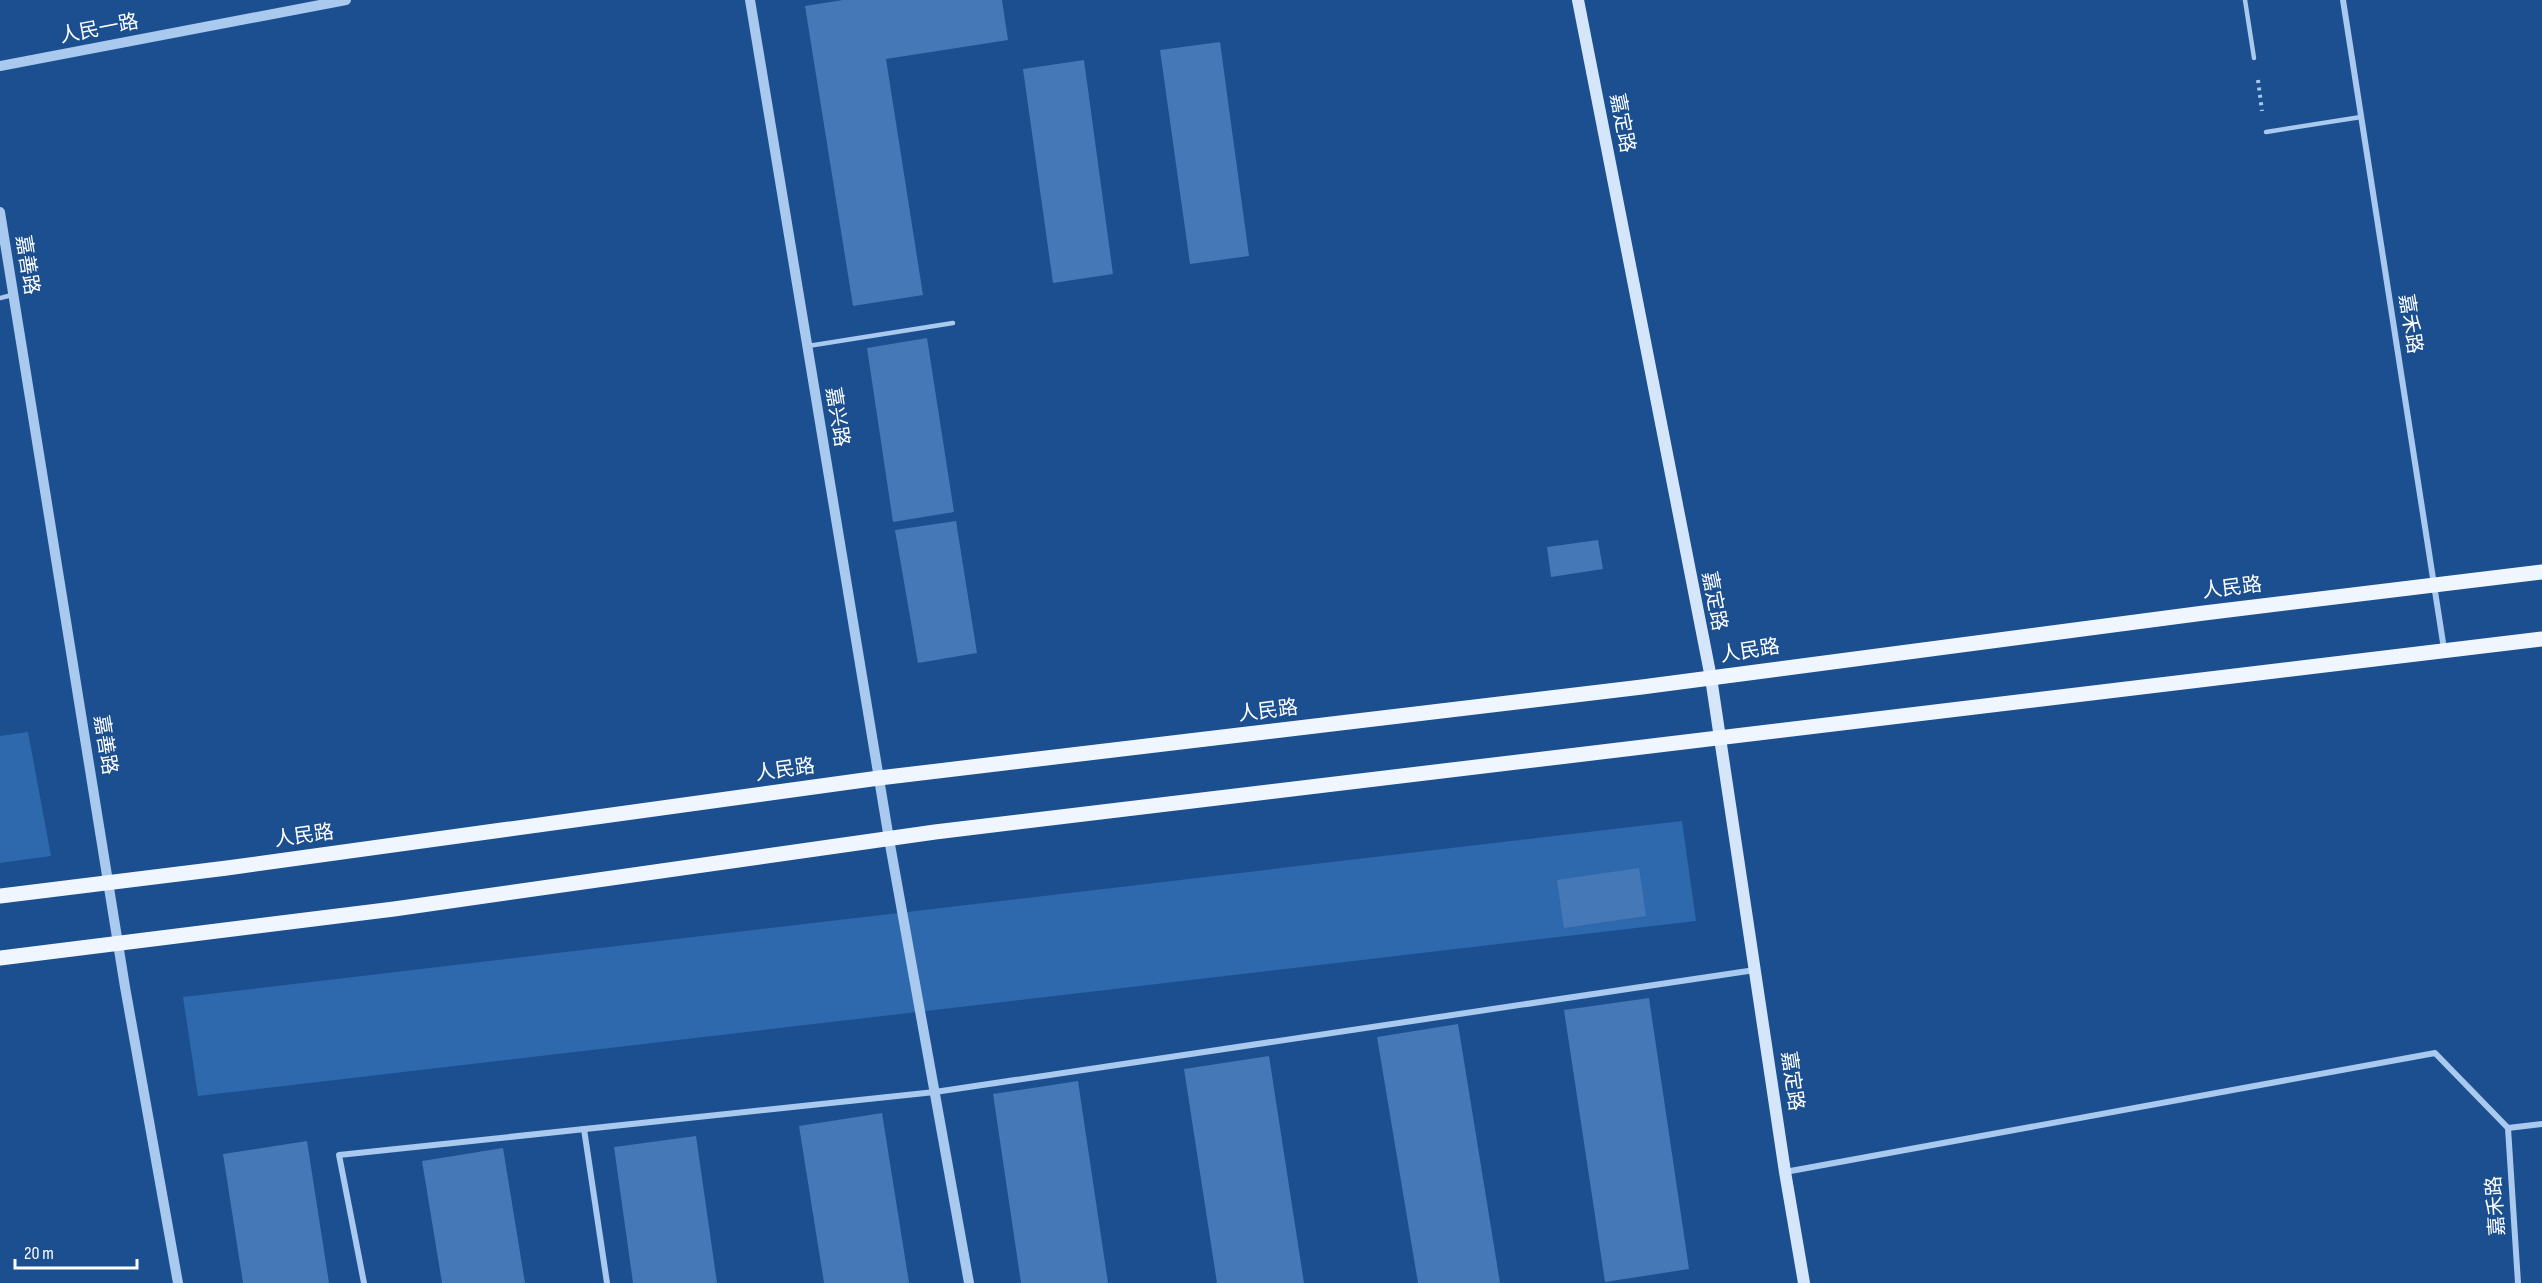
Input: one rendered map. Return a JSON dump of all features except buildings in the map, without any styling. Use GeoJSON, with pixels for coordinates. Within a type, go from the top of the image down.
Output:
{"type":"FeatureCollection","features":[{"type":"Feature","properties":{"kind":"main road","name":"嘉定路"},"geometry":{"type":"LineString","coordinates":[[1578,0],[1711,678],[1785,1172],[1804,1283]]}},
{"type":"Feature","properties":{"kind":"main road","name":"人民路"},"geometry":{"type":"LineString","coordinates":[[0,896],[879,778],[1711,678],[2204,613],[2542,572]]}},
{"type":"Feature","properties":{"kind":"main road"},"geometry":{"type":"LineString","coordinates":[[0,958],[394,909],[889,839],[1926,711],[2542,639]]}},
{"type":"Feature","properties":{"kind":"street","name":"人民一路"},"geometry":{"type":"LineString","coordinates":[[0,66],[346,0]]}},
{"type":"Feature","properties":{"kind":"street","name":"嘉兴路"},"geometry":{"type":"LineString","coordinates":[[750,0],[889,839],[969,1283]]}},
{"type":"Feature","properties":{"kind":"street","name":"嘉禾路"},"geometry":{"type":"LineString","coordinates":[[2343,0],[2444,652]]}},
{"type":"Feature","properties":{"kind":"street","name":"嘉善路"},"geometry":{"type":"LineString","coordinates":[[0,212],[110,883],[118,944],[178,1283]]}},
{"type":"Feature","properties":{"kind":"street"},"geometry":{"type":"LineString","coordinates":[[364,1283],[339,1155],[935,1092],[1756,970]]}},
{"type":"Feature","properties":{"kind":"street"},"geometry":{"type":"LineString","coordinates":[[1785,1172],[2435,1053],[2508,1128],[2542,1124]]}},
{"type":"Feature","properties":{"kind":"street"},"geometry":{"type":"LineString","coordinates":[[584,1128],[607,1283]]}},
{"type":"Feature","properties":{"kind":"street","name":"嘉禾路"},"geometry":{"type":"LineString","coordinates":[[2508,1128],[2518,1283]]}},
{"type":"Feature","properties":{"kind":"lane"},"geometry":{"type":"LineString","coordinates":[[2245,0],[2254,58]]}},
{"type":"Feature","properties":{"kind":"lane"},"geometry":{"type":"LineString","coordinates":[[2266,132],[2361,117]]}},
{"type":"Feature","properties":{"kind":"lane"},"geometry":{"type":"LineString","coordinates":[[0,298],[14,295]]}},
{"type":"Feature","properties":{"kind":"lane"},"geometry":{"type":"LineString","coordinates":[[807,346],[953,323]]}},
{"type":"Feature","properties":{"kind":"path"},"geometry":{"type":"LineString","coordinates":[[2254,58],[2266,132]]}},
{"type":"Feature","properties":{"kind":"shaded area"},"geometry":{"type":"Polygon","coordinates":[[[28,732],[51,856],[0,863],[0,736],[28,732]]]}},
{"type":"Feature","properties":{"kind":"shaded area"},"geometry":{"type":"Polygon","coordinates":[[[1682,821],[1696,921],[198,1096],[183,997],[1682,821]]]}}]}
